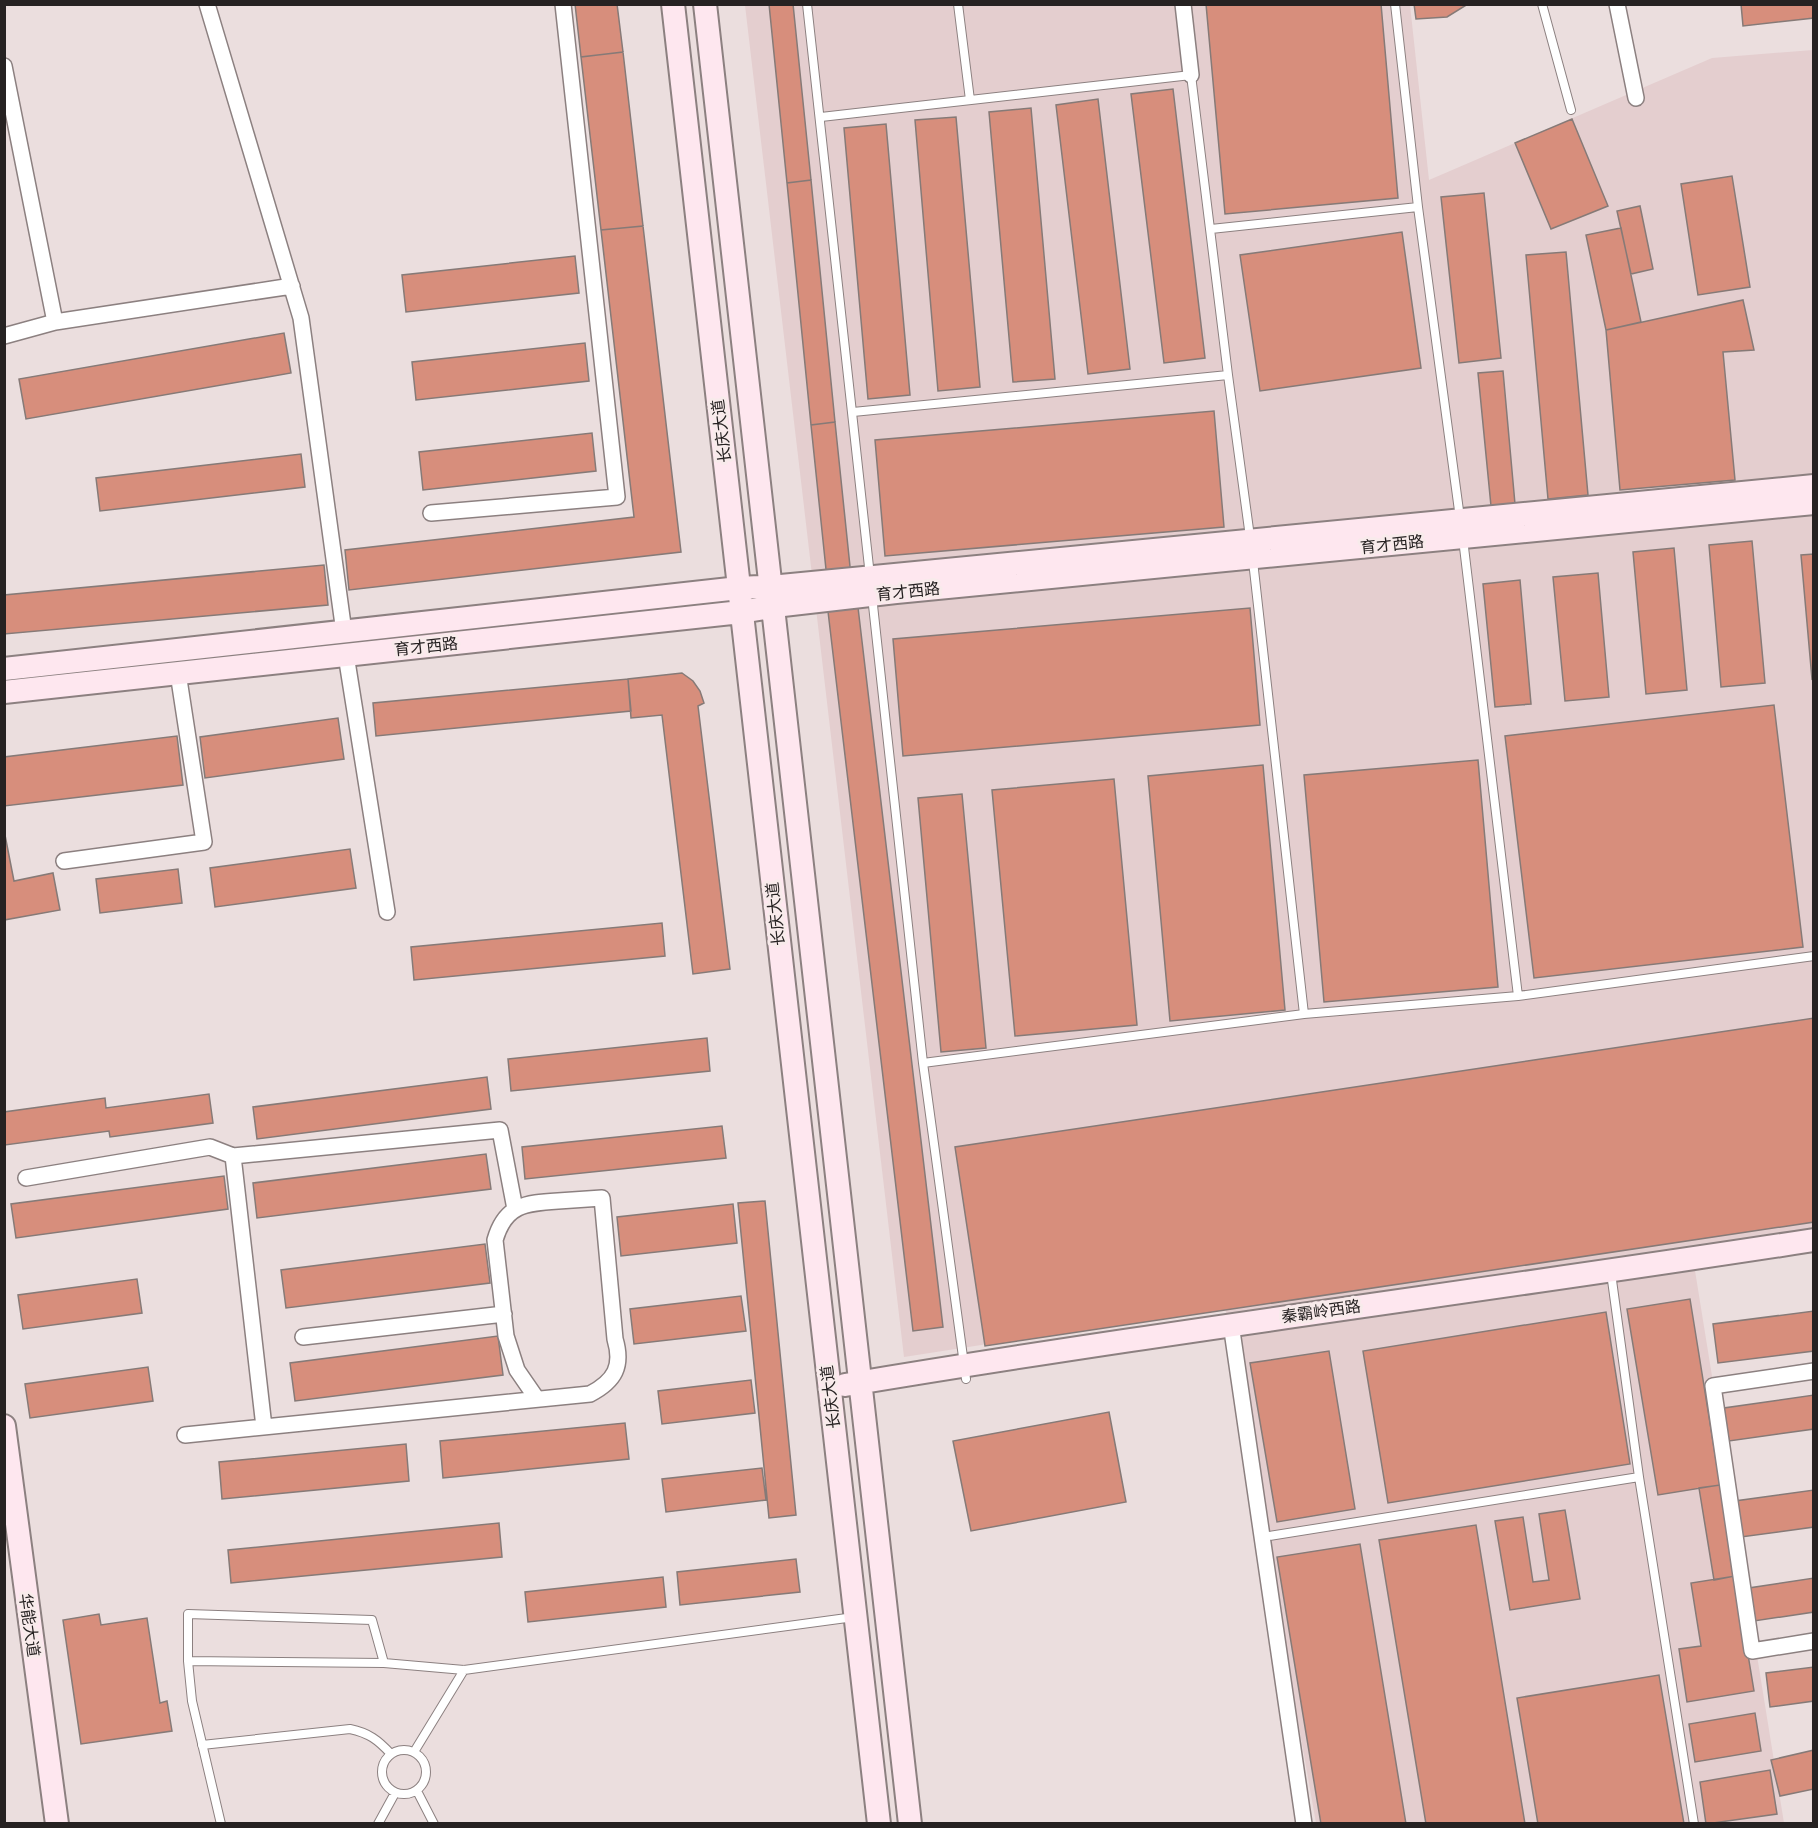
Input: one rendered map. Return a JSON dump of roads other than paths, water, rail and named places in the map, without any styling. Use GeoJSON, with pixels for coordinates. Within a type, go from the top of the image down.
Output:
{"type":"FeatureCollection","features":[{"type":"Feature","properties":{"kind":"main road","name":"长庆大道"},"geometry":{"type":"LineString","coordinates":[[673,4],[879,1824]]}},
{"type":"Feature","properties":{"kind":"main road","name":"长庆大道"},"geometry":{"type":"LineString","coordinates":[[705,4],[910,1824]]}},
{"type":"Feature","properties":{"kind":"main road","name":"育才西路"},"geometry":{"type":"LineString","coordinates":[[4,692],[741,612],[772,597],[1462,528],[1814,486]]}},
{"type":"Feature","properties":{"kind":"main road","name":"育才西路"},"geometry":{"type":"LineString","coordinates":[[1462,528],[1814,502]]}},
{"type":"Feature","properties":{"kind":"main road","name":"育才西路"},"geometry":{"type":"LineString","coordinates":[[4,669],[739,588],[772,597]]}},
{"type":"Feature","properties":{"kind":"main road","name":"秦霸岭西路"},"geometry":{"type":"LineString","coordinates":[[1612,1278],[1814,1240]]}},
{"type":"Feature","properties":{"kind":"main road","name":"秦霸岭西路"},"geometry":{"type":"LineString","coordinates":[[829,1394],[1232,1331],[1612,1278],[1814,1253]]}},
{"type":"Feature","properties":{"kind":"main road","name":"华能大道"},"geometry":{"type":"LineString","coordinates":[[4,1426],[57,1824]]}},
{"type":"Feature","properties":{"kind":"main road","name":"华能大道"},"geometry":{"type":"LineString","coordinates":[[4,1529],[44,1824]]}},
{"type":"Feature","properties":{"kind":"street"},"geometry":{"type":"LineString","coordinates":[[207,4],[301,318],[344,632]]}},
{"type":"Feature","properties":{"kind":"street"},"geometry":{"type":"LineString","coordinates":[[431,513],[616,497],[563,4]]}},
{"type":"Feature","properties":{"kind":"street"},"geometry":{"type":"LineString","coordinates":[[1183,4],[1191,75]]}},
{"type":"Feature","properties":{"kind":"street"},"geometry":{"type":"LineString","coordinates":[[1617,4],[1636,98]]}},
{"type":"Feature","properties":{"kind":"street"},"geometry":{"type":"LineString","coordinates":[[4,66],[55,322]]}},
{"type":"Feature","properties":{"kind":"street"},"geometry":{"type":"LineString","coordinates":[[4,336],[55,322],[292,286]]}},
{"type":"Feature","properties":{"kind":"street"},"geometry":{"type":"LineString","coordinates":[[346,655],[387,912]]}},
{"type":"Feature","properties":{"kind":"street"},"geometry":{"type":"LineString","coordinates":[[64,861],[204,842],[178,673]]}},
{"type":"Feature","properties":{"kind":"street"},"geometry":{"type":"LineString","coordinates":[[26,1178],[210,1147],[233,1156],[500,1131],[515,1209]]}},
{"type":"Feature","properties":{"kind":"street"},"geometry":{"type":"LineString","coordinates":[[233,1156],[264,1427]]}},
{"type":"Feature","properties":{"kind":"street"},"geometry":{"type":"LineString","coordinates":[[185,1435],[590,1394],[603,1388],[612,1378],[618,1365],[619,1352],[615,1339],[602,1198],[527,1203],[515,1209],[502,1222],[495,1240],[506,1336],[517,1370],[537,1399]]}},
{"type":"Feature","properties":{"kind":"street"},"geometry":{"type":"LineString","coordinates":[[303,1337],[504,1314]]}},
{"type":"Feature","properties":{"kind":"street"},"geometry":{"type":"LineString","coordinates":[[1232,1331],[1304,1824]]}},
{"type":"Feature","properties":{"kind":"street"},"geometry":{"type":"LineString","coordinates":[[1814,1371],[1713,1386],[1752,1651],[1814,1641]]}},
{"type":"Feature","properties":{"kind":"lane"},"geometry":{"type":"LineString","coordinates":[[807,4],[923,1063],[965,1372]]}},
{"type":"Feature","properties":{"kind":"lane"},"geometry":{"type":"LineString","coordinates":[[958,4],[970,100]]}},
{"type":"Feature","properties":{"kind":"lane"},"geometry":{"type":"LineString","coordinates":[[1395,4],[1418,207],[1462,528],[1518,996]]}},
{"type":"Feature","properties":{"kind":"lane"},"geometry":{"type":"LineString","coordinates":[[1542,4],[1571,110]]}},
{"type":"Feature","properties":{"kind":"lane"},"geometry":{"type":"LineString","coordinates":[[821,117],[1191,75],[1252,549],[1304,1014]]}},
{"type":"Feature","properties":{"kind":"lane"},"geometry":{"type":"LineString","coordinates":[[1211,229],[1418,207]]}},
{"type":"Feature","properties":{"kind":"lane"},"geometry":{"type":"LineString","coordinates":[[853,412],[1228,375]]}},
{"type":"Feature","properties":{"kind":"lane"},"geometry":{"type":"LineString","coordinates":[[923,1063],[1304,1014],[1518,996],[1814,956]]}},
{"type":"Feature","properties":{"kind":"lane"},"geometry":{"type":"LineString","coordinates":[[1612,1278],[1639,1477],[1694,1824]]}},
{"type":"Feature","properties":{"kind":"lane"},"geometry":{"type":"LineString","coordinates":[[1263,1537],[1639,1477]]}},
{"type":"Feature","properties":{"kind":"lane"},"geometry":{"type":"LineString","coordinates":[[220,1824],[192,1701],[188,1661],[188,1614],[372,1620],[384,1662]]}},
{"type":"Feature","properties":{"kind":"lane"},"geometry":{"type":"LineString","coordinates":[[188,1661],[384,1662],[464,1670],[856,1616]]}},
{"type":"Feature","properties":{"kind":"lane"},"geometry":{"type":"LineString","coordinates":[[414,1752],[464,1670]]}},
{"type":"Feature","properties":{"kind":"lane"},"geometry":{"type":"LineString","coordinates":[[202,1744],[350,1729],[376,1738],[391,1754]]}},
{"type":"Feature","properties":{"kind":"lane"},"geometry":{"type":"LineString","coordinates":[[399,1751],[414,1752],[420,1756],[427,1770],[423,1785],[410,1794],[395,1793],[388,1788],[382,1774],[382,1766],[391,1754],[399,1751]]}},
{"type":"Feature","properties":{"kind":"lane"},"geometry":{"type":"LineString","coordinates":[[417,1791],[434,1824]]}},
{"type":"Feature","properties":{"kind":"lane"},"geometry":{"type":"LineString","coordinates":[[378,1824],[395,1793]]}}]}
